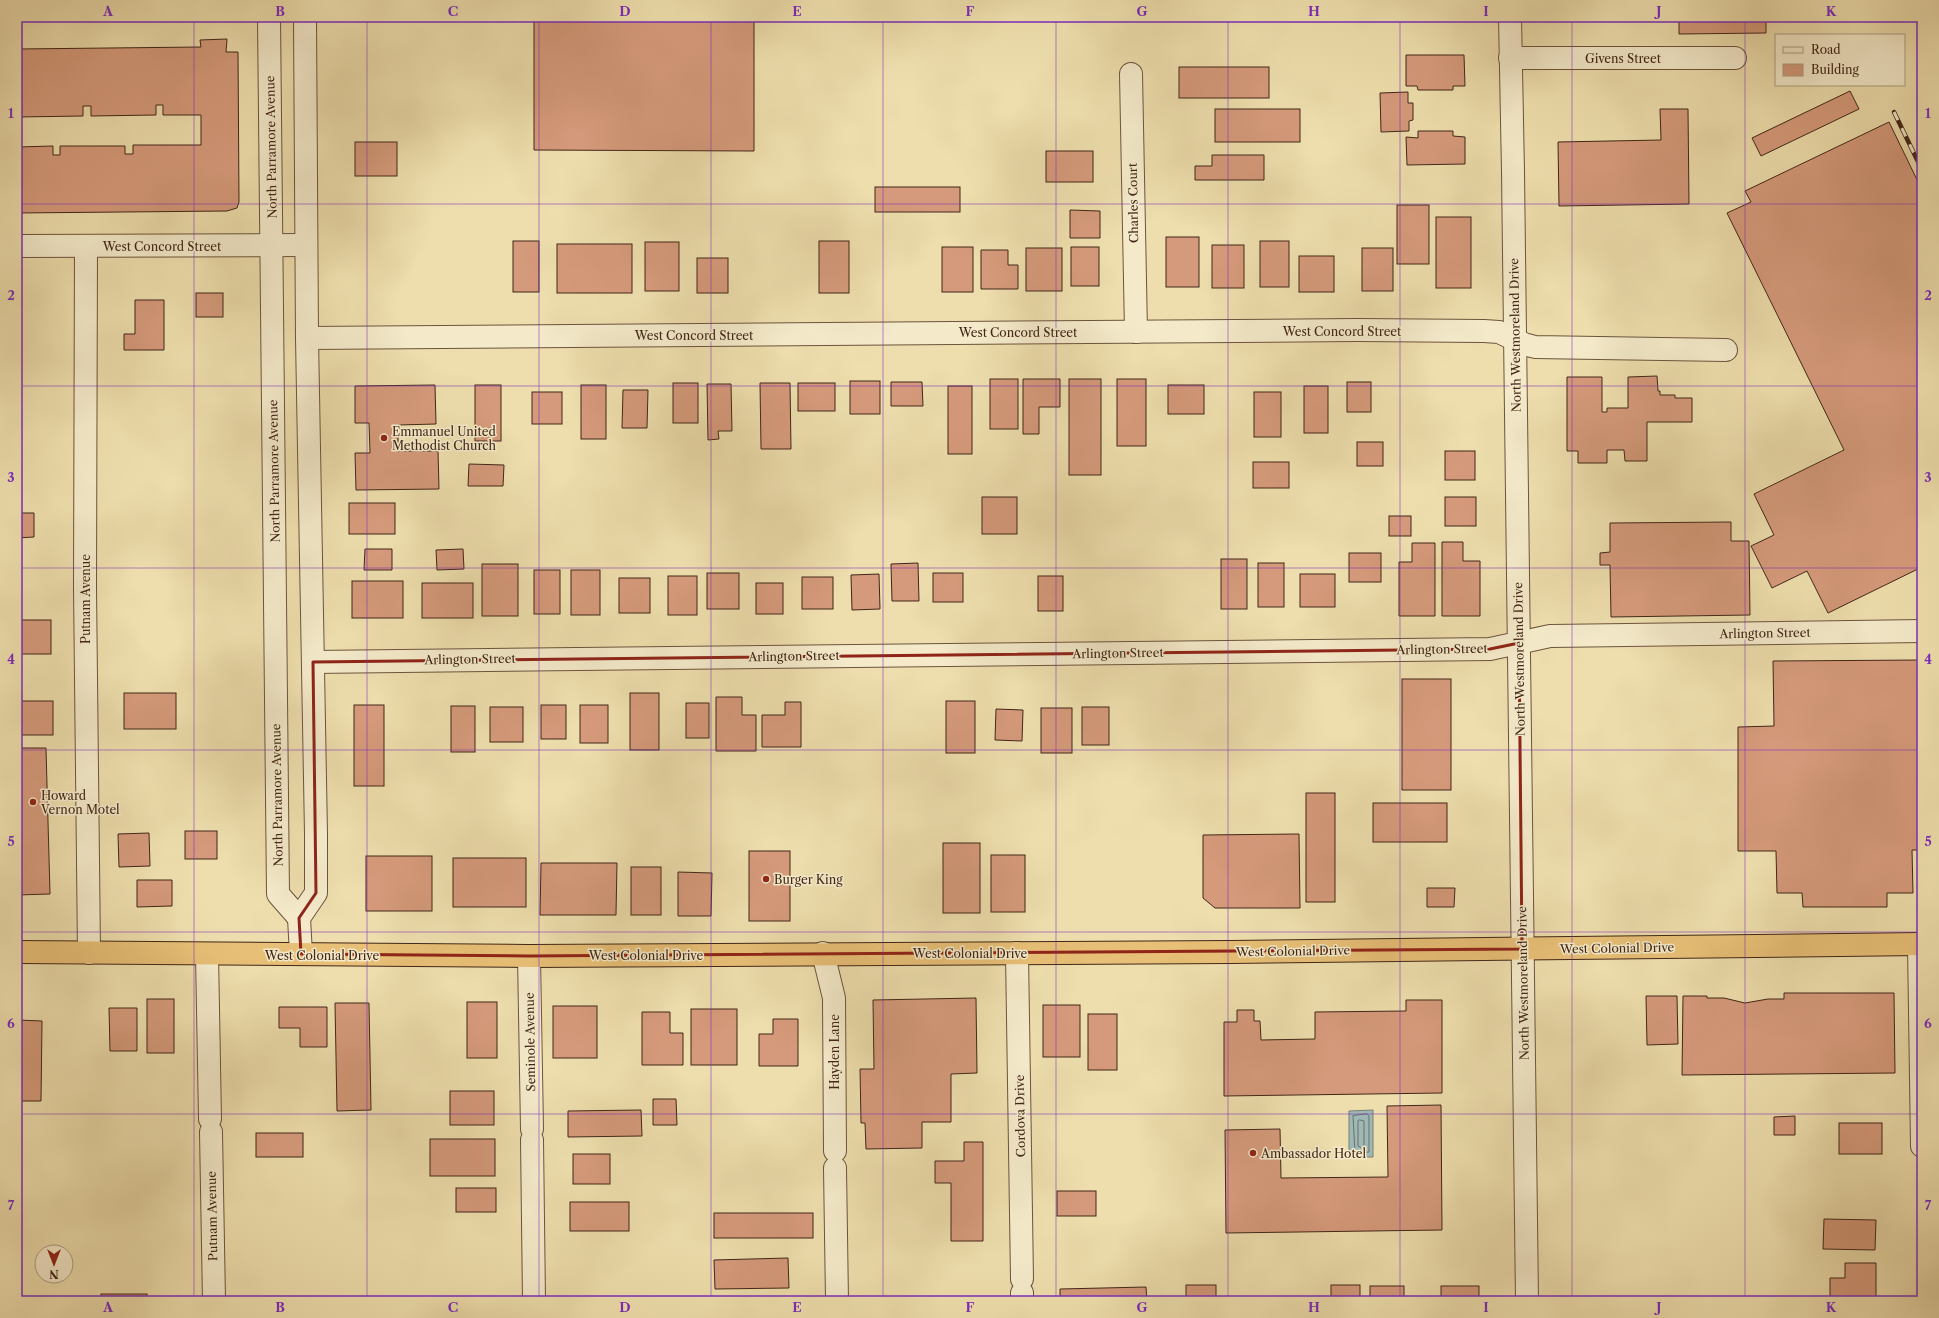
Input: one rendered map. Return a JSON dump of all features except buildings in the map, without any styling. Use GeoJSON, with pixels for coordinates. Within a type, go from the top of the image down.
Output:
{"type":"FeatureCollection","features":[{"type":"Feature","properties":{"kind":"highway","name":"West Colonial Drive"},"geometry":{"type":"LineString","coordinates":[[17,952],[529,956],[1522,949],[1920,944]]}},
{"type":"Feature","properties":{"kind":"street","name":"North Parramore Avenue"},"geometry":{"type":"LineString","coordinates":[[269,17],[278,894],[299,918]]}},
{"type":"Feature","properties":{"kind":"street"},"geometry":{"type":"LineString","coordinates":[[301,954],[299,918],[316,893],[307,338],[305,17]]}},
{"type":"Feature","properties":{"kind":"street","name":"North Westmoreland Drive"},"geometry":{"type":"LineString","coordinates":[[1510,17],[1527,1301]]}},
{"type":"Feature","properties":{"kind":"street","name":"Givens Street"},"geometry":{"type":"LineString","coordinates":[[1510,58],[1735,58]]}},
{"type":"Feature","properties":{"kind":"street","name":"Charles Court"},"geometry":{"type":"LineString","coordinates":[[1131,74],[1136,332]]}},
{"type":"Feature","properties":{"kind":"street","name":"West Concord Street"},"geometry":{"type":"LineString","coordinates":[[17,246],[306,246]]}},
{"type":"Feature","properties":{"kind":"street","name":"Putnam Avenue"},"geometry":{"type":"LineString","coordinates":[[86,246],[85,587],[89,953]]}},
{"type":"Feature","properties":{"kind":"street","name":"West Concord Street"},"geometry":{"type":"LineString","coordinates":[[307,338],[1484,331],[1499,332],[1524,344],[1535,347],[1726,350]]}},
{"type":"Feature","properties":{"kind":"street","name":"Arlington Street"},"geometry":{"type":"LineString","coordinates":[[313,662],[1490,649],[1550,636],[1922,631]]}},
{"type":"Feature","properties":{"kind":"street"},"geometry":{"type":"LineString","coordinates":[[1920,944],[1922,1146]]}},
{"type":"Feature","properties":{"kind":"street","name":"Hayden Lane"},"geometry":{"type":"LineString","coordinates":[[823,953],[834,998],[837,1301]]}},
{"type":"Feature","properties":{"kind":"street","name":"Cordova Drive"},"geometry":{"type":"LineString","coordinates":[[1018,953],[1022,1291]]}},
{"type":"Feature","properties":{"kind":"street","name":"Putnam Avenue"},"geometry":{"type":"LineString","coordinates":[[207,954],[214,1301]]}},
{"type":"Feature","properties":{"kind":"street","name":"Seminole Avenue"},"geometry":{"type":"LineString","coordinates":[[529,956],[534,1301]]}},
{"type":"Feature","properties":{"kind":"highlighted area"},"geometry":{"type":"Polygon","coordinates":[[[1519,643],[1522,949],[529,956],[301,954],[299,918],[316,893],[313,662],[1490,649],[1519,643]]]}},
{"type":"Feature","properties":{"kind":"water"},"geometry":{"type":"Polygon","coordinates":[[[1373,1110],[1373,1157],[1349,1157],[1349,1111],[1373,1110]]]}},
{"type":"Feature","properties":{"kind":"railway"},"geometry":{"type":"LineString","coordinates":[[1894,112],[1922,170]]}},
{"type":"Feature","properties":{"kind":"place","name":"Emmanuel United Methodist Church"},"geometry":{"type":"Point","coordinates":[384,438]}},
{"type":"Feature","properties":{"kind":"place","name":"Howard Vernon Motel"},"geometry":{"type":"Point","coordinates":[33,802]}},
{"type":"Feature","properties":{"kind":"place","name":"Burger King"},"geometry":{"type":"Point","coordinates":[766,879]}},
{"type":"Feature","properties":{"kind":"place","name":"Ambassador Hotel"},"geometry":{"type":"Point","coordinates":[1253,1153]}}]}
